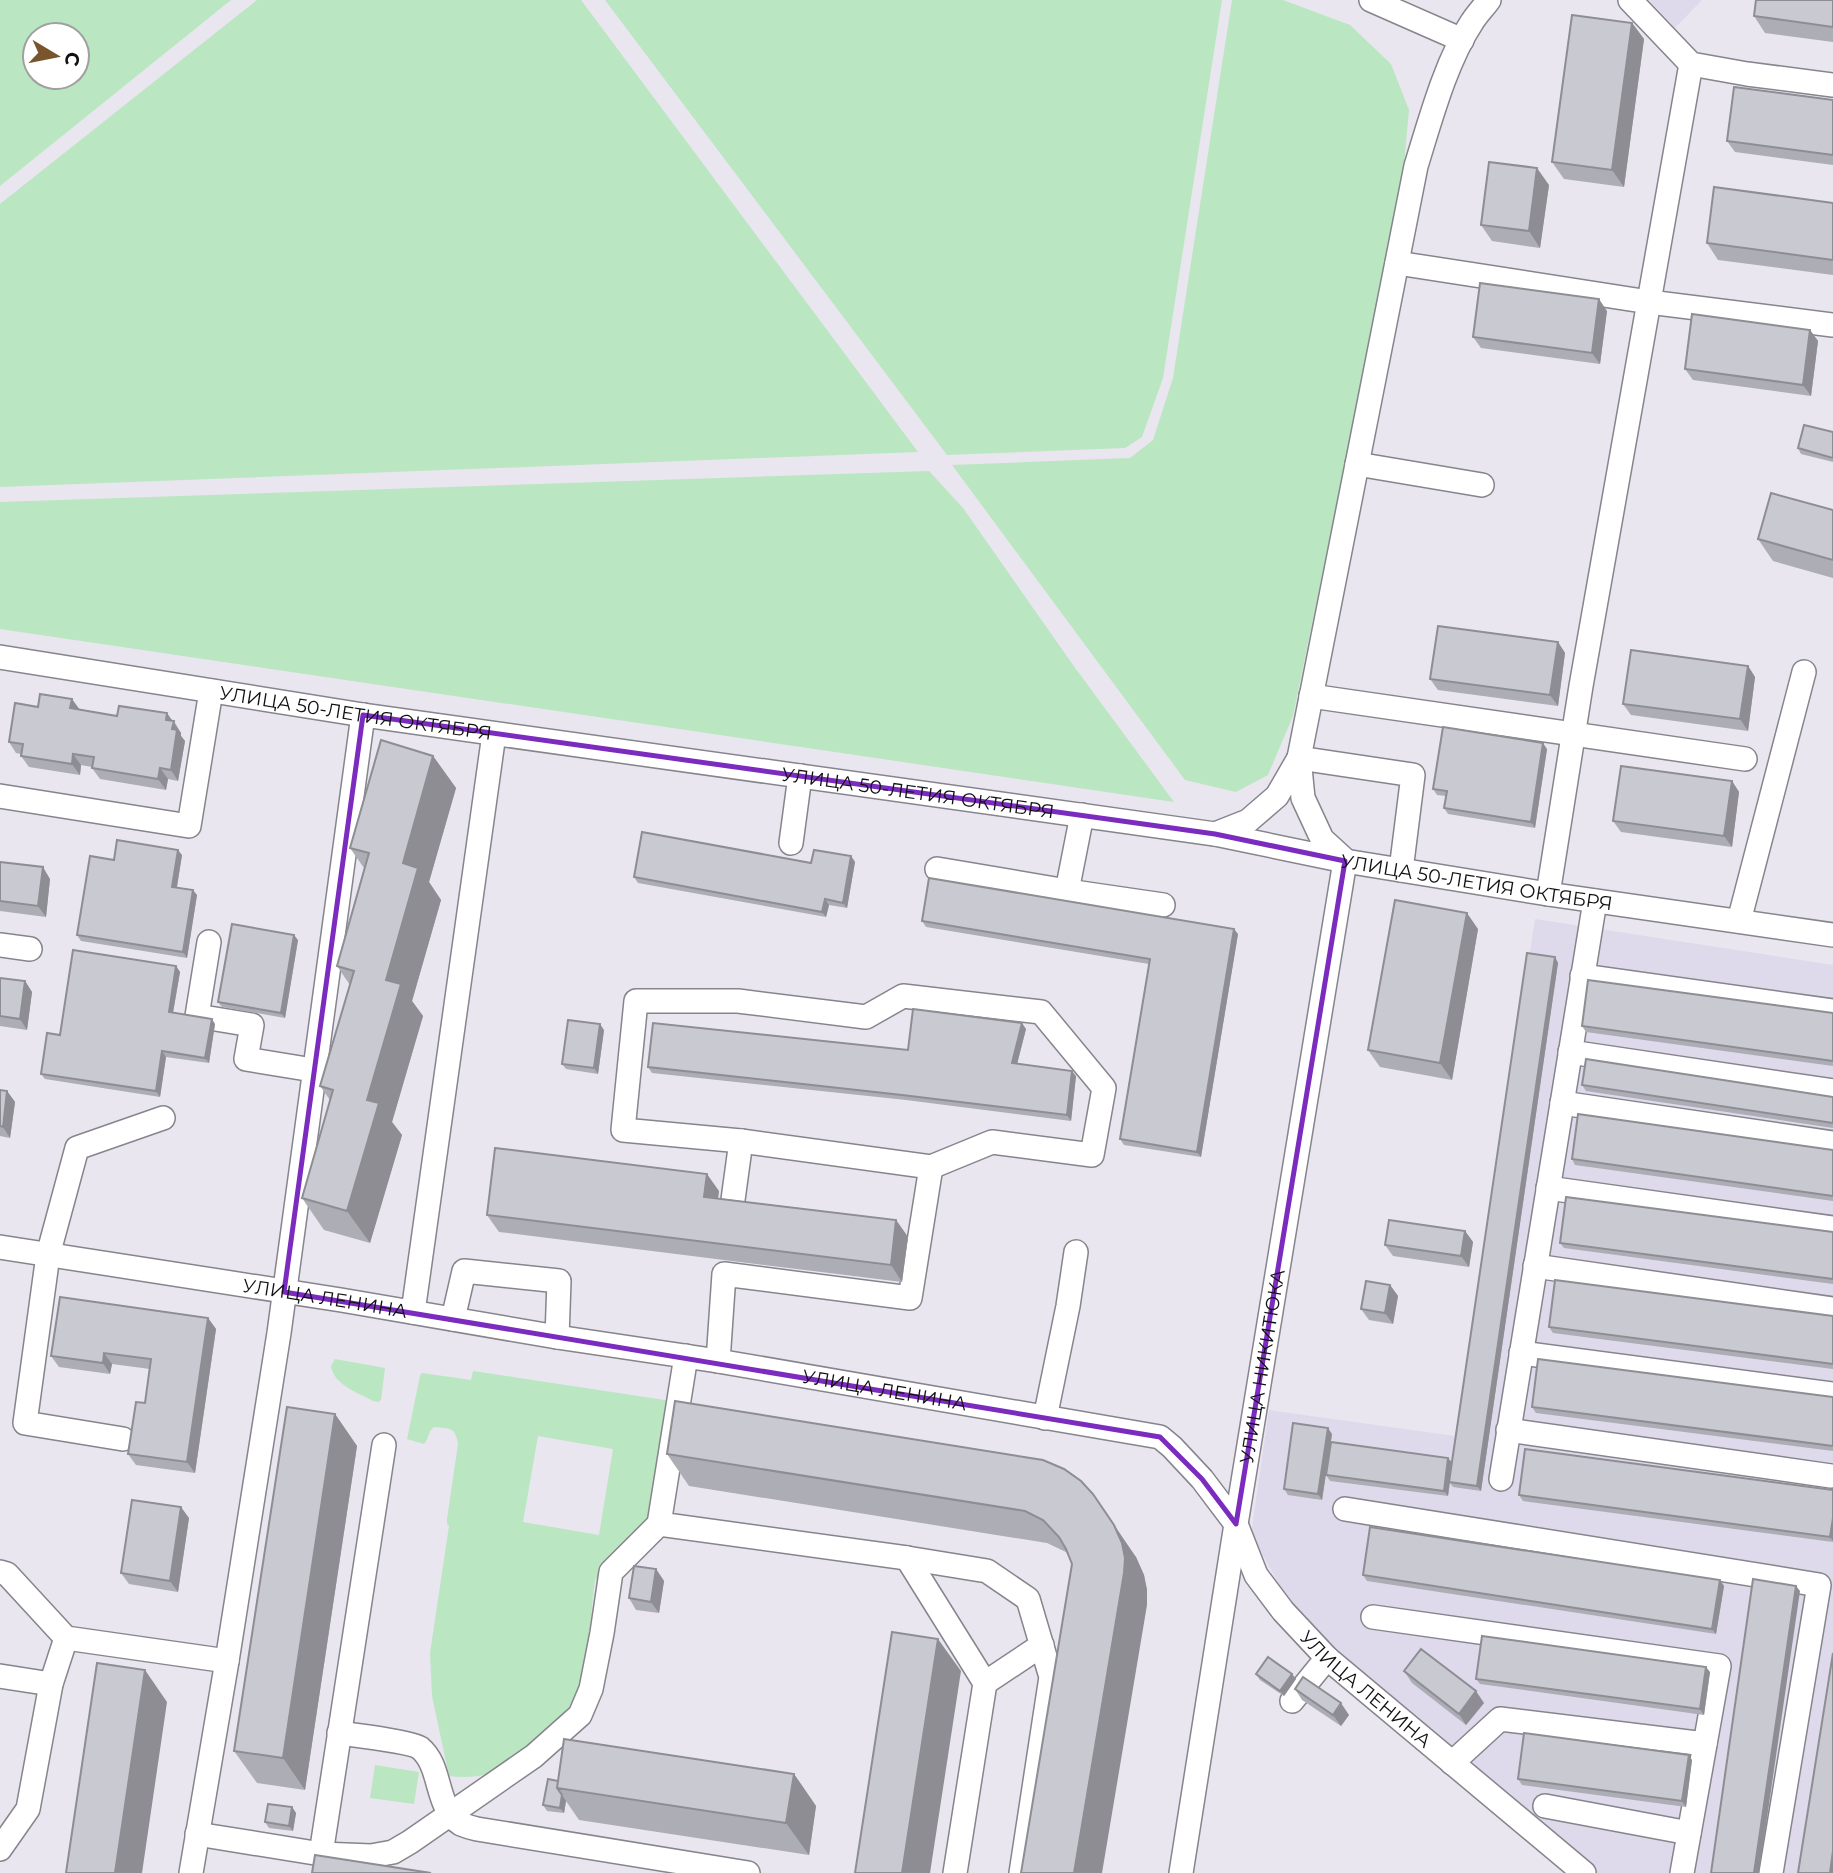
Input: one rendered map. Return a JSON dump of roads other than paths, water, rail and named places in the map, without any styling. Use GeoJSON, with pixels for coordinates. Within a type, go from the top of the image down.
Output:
{"type":"FeatureCollection","features":[{"type":"Feature","properties":{"kind":"street"},"geometry":{"type":"LineString","coordinates":[[1371,0],[1462,40]]}},
{"type":"Feature","properties":{"kind":"street"},"geometry":{"type":"LineString","coordinates":[[1345,861],[1322,839],[1318,831],[1303,797],[1299,758],[1416,166],[1433,111],[1462,40],[1489,0]]}},
{"type":"Feature","properties":{"kind":"street"},"geometry":{"type":"LineString","coordinates":[[1630,0],[1691,64],[1833,85]]}},
{"type":"Feature","properties":{"kind":"street"},"geometry":{"type":"LineString","coordinates":[[1548,894],[1573,735],[1691,64]]}},
{"type":"Feature","properties":{"kind":"street"},"geometry":{"type":"LineString","coordinates":[[1397,263],[1649,302],[1833,325]]}},
{"type":"Feature","properties":{"kind":"street"},"geometry":{"type":"LineString","coordinates":[[1357,464],[1482,485]]}},
{"type":"Feature","properties":{"kind":"street","name":"УЛИЦА 50-ЛЕТИЯ ОКТЯБРЯ"},"geometry":{"type":"LineString","coordinates":[[0,657],[363,715],[1216,834],[1345,861],[1548,894],[1833,935]]}},
{"type":"Feature","properties":{"kind":"street"},"geometry":{"type":"LineString","coordinates":[[1739,921],[1804,672]]}},
{"type":"Feature","properties":{"kind":"street"},"geometry":{"type":"LineString","coordinates":[[0,796],[189,826],[211,691]]}},
{"type":"Feature","properties":{"kind":"street"},"geometry":{"type":"LineString","coordinates":[[1311,696],[1745,759]]}},
{"type":"Feature","properties":{"kind":"street"},"geometry":{"type":"LineString","coordinates":[[191,1873],[284,1292],[363,715]]}},
{"type":"Feature","properties":{"kind":"street"},"geometry":{"type":"LineString","coordinates":[[413,1312],[494,734]]}},
{"type":"Feature","properties":{"kind":"street"},"geometry":{"type":"LineString","coordinates":[[1216,834],[1248,821],[1277,796],[1299,758]]}},
{"type":"Feature","properties":{"kind":"street"},"geometry":{"type":"LineString","coordinates":[[1299,758],[1413,775],[1401,870]]}},
{"type":"Feature","properties":{"kind":"street"},"geometry":{"type":"LineString","coordinates":[[791,843],[800,776]]}},
{"type":"Feature","properties":{"kind":"street"},"geometry":{"type":"LineString","coordinates":[[1067,891],[1082,815]]}},
{"type":"Feature","properties":{"kind":"street","name":"УЛИЦА НИКИТЮКА"},"geometry":{"type":"LineString","coordinates":[[1181,1873],[1345,861]]}},
{"type":"Feature","properties":{"kind":"street"},"geometry":{"type":"LineString","coordinates":[[937,869],[1163,905]]}},
{"type":"Feature","properties":{"kind":"street"},"geometry":{"type":"LineString","coordinates":[[1501,1479],[1595,901]]}},
{"type":"Feature","properties":{"kind":"street"},"geometry":{"type":"LineString","coordinates":[[209,942],[197,1016],[252,1025],[246,1059],[313,1070]]}},
{"type":"Feature","properties":{"kind":"street"},"geometry":{"type":"LineString","coordinates":[[0,945],[30,949]]}},
{"type":"Feature","properties":{"kind":"street"},"geometry":{"type":"LineString","coordinates":[[1583,976],[1833,1012]]}},
{"type":"Feature","properties":{"kind":"street"},"geometry":{"type":"LineString","coordinates":[[903,996],[1041,1012],[1104,1088],[1092,1155],[992,1142],[931,1167],[741,1141],[623,1130],[636,1000],[738,1001],[866,1017],[903,996]]}},
{"type":"Feature","properties":{"kind":"street"},"geometry":{"type":"LineString","coordinates":[[1570,1052],[1833,1091]]}},
{"type":"Feature","properties":{"kind":"street"},"geometry":{"type":"LineString","coordinates":[[1562,1103],[1833,1143]]}},
{"type":"Feature","properties":{"kind":"street"},"geometry":{"type":"LineString","coordinates":[[123,1439],[25,1423],[48,1255],[77,1148],[163,1118]]}},
{"type":"Feature","properties":{"kind":"street"},"geometry":{"type":"LineString","coordinates":[[718,1361],[723,1274],[741,1141]]}},
{"type":"Feature","properties":{"kind":"street"},"geometry":{"type":"LineString","coordinates":[[723,1274],[910,1298],[931,1167]]}},
{"type":"Feature","properties":{"kind":"street"},"geometry":{"type":"LineString","coordinates":[[1548,1188],[1833,1228]]}},
{"type":"Feature","properties":{"kind":"street","name":"УЛИЦА ЛЕНИНА"},"geometry":{"type":"LineString","coordinates":[[0,1247],[718,1361],[1160,1437],[1202,1479],[1236,1524],[1256,1575],[1283,1611],[1327,1658],[1584,1873]]}},
{"type":"Feature","properties":{"kind":"street"},"geometry":{"type":"LineString","coordinates":[[1045,1418],[1069,1306],[1076,1252]]}},
{"type":"Feature","properties":{"kind":"street"},"geometry":{"type":"LineString","coordinates":[[1535,1266],[1833,1309]]}},
{"type":"Feature","properties":{"kind":"street"},"geometry":{"type":"LineString","coordinates":[[453,1319],[464,1271],[559,1281],[557,1337]]}},
{"type":"Feature","properties":{"kind":"street"},"geometry":{"type":"LineString","coordinates":[[1521,1353],[1833,1394]]}},
{"type":"Feature","properties":{"kind":"street"},"geometry":{"type":"LineString","coordinates":[[197,1833],[321,1854],[371,1856],[393,1852],[534,1756],[580,1715],[591,1689],[611,1572],[659,1524],[685,1356]]}},
{"type":"Feature","properties":{"kind":"street"},"geometry":{"type":"LineString","coordinates":[[1508,1430],[1831,1476]]}},
{"type":"Feature","properties":{"kind":"street"},"geometry":{"type":"LineString","coordinates":[[321,1854],[384,1445]]}},
{"type":"Feature","properties":{"kind":"street"},"geometry":{"type":"LineString","coordinates":[[1345,1509],[1819,1585],[1771,1873]]}},
{"type":"Feature","properties":{"kind":"street"},"geometry":{"type":"LineString","coordinates":[[659,1524],[987,1571],[1028,1600],[1051,1677],[1021,1873]]}},
{"type":"Feature","properties":{"kind":"street"},"geometry":{"type":"LineString","coordinates":[[907,1558],[985,1683],[955,1873]]}},
{"type":"Feature","properties":{"kind":"street"},"geometry":{"type":"LineString","coordinates":[[0,1573],[7,1574],[66,1639],[227,1661]]}},
{"type":"Feature","properties":{"kind":"street"},"geometry":{"type":"LineString","coordinates":[[1373,1617],[1719,1666],[1682,1873]]}},
{"type":"Feature","properties":{"kind":"street"},"geometry":{"type":"LineString","coordinates":[[0,1849],[29,1810],[51,1684],[66,1639]]}},
{"type":"Feature","properties":{"kind":"street"},"geometry":{"type":"LineString","coordinates":[[985,1683],[1042,1645]]}},
{"type":"Feature","properties":{"kind":"street"},"geometry":{"type":"LineString","coordinates":[[1292,1701],[1327,1658]]}},
{"type":"Feature","properties":{"kind":"street"},"geometry":{"type":"LineString","coordinates":[[0,1676],[51,1684]]}},
{"type":"Feature","properties":{"kind":"street"},"geometry":{"type":"LineString","coordinates":[[1452,1763],[1500,1718],[1704,1744]]}},
{"type":"Feature","properties":{"kind":"street"},"geometry":{"type":"LineString","coordinates":[[339,1733],[417,1746],[427,1755],[433,1766],[439,1790],[450,1814],[462,1824],[477,1829],[748,1873]]}},
{"type":"Feature","properties":{"kind":"street"},"geometry":{"type":"LineString","coordinates":[[1545,1806],[1689,1833]]}},
{"type":"Feature","properties":{"kind":"street"},"geometry":{"type":"LineString","coordinates":[[321,1854],[361,1869],[388,1873]]}}]}
